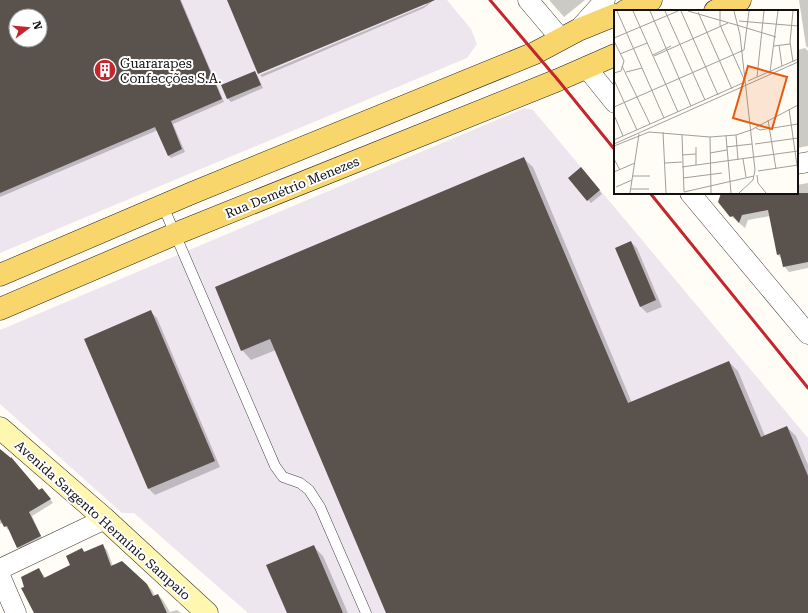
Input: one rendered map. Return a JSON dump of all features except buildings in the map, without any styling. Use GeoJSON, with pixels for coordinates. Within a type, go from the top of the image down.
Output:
{"type":"FeatureCollection","features":[{"type":"Feature","properties":{"kind":"main road"},"geometry":{"type":"LineString","coordinates":[[627,10],[651,0]]}},
{"type":"Feature","properties":{"kind":"main road"},"geometry":{"type":"LineString","coordinates":[[717,10],[740,0]]}},
{"type":"Feature","properties":{"kind":"main road"},"geometry":{"type":"LineString","coordinates":[[0,275],[535,52],[569,34],[614,15]]}},
{"type":"Feature","properties":{"kind":"main road","name":"Rua Demétrio Menezes"},"geometry":{"type":"LineString","coordinates":[[0,309],[176,234],[551,83],[614,55]]}},
{"type":"Feature","properties":{"kind":"main road","name":"Avenida Sargento Hermínio Sampaio"},"geometry":{"type":"LineString","coordinates":[[0,428],[105,519],[207,613]]}},
{"type":"Feature","properties":{"kind":"street"},"geometry":{"type":"LineString","coordinates":[[528,0],[569,34],[605,0]]}},
{"type":"Feature","properties":{"kind":"street"},"geometry":{"type":"LineString","coordinates":[[586,68],[614,102]]}},
{"type":"Feature","properties":{"kind":"street"},"geometry":{"type":"LineString","coordinates":[[798,164],[808,162]]}},
{"type":"Feature","properties":{"kind":"street"},"geometry":{"type":"LineString","coordinates":[[691,194],[808,334]]}},
{"type":"Feature","properties":{"kind":"street"},"geometry":{"type":"LineString","coordinates":[[0,569],[105,519]]}},
{"type":"Feature","properties":{"kind":"street"},"geometry":{"type":"LineString","coordinates":[[0,576],[16,613]]}},
{"type":"Feature","properties":{"kind":"lane"},"geometry":{"type":"LineString","coordinates":[[163,206],[275,466],[283,477],[300,483],[309,490],[320,507],[366,613]]}},
{"type":"Feature","properties":{"kind":"shaded area"},"geometry":{"type":"Polygon","coordinates":[[[0,0],[447,0],[471,29],[477,44],[467,58],[0,253],[0,0]]]}},
{"type":"Feature","properties":{"kind":"shaded area"},"geometry":{"type":"Polygon","coordinates":[[[525,108],[533,110],[808,438],[808,613],[248,613],[134,513],[122,513],[0,404],[0,330],[525,108]]]}},
{"type":"Feature","properties":{"kind":"railway"},"geometry":{"type":"LineString","coordinates":[[490,0],[614,149]]}},
{"type":"Feature","properties":{"kind":"railway"},"geometry":{"type":"LineString","coordinates":[[651,194],[808,388]]}},
{"type":"Feature","properties":{"kind":"place","name":"Guararapes Confecções S.A."},"geometry":{"type":"Point","coordinates":[105,70]}}]}
